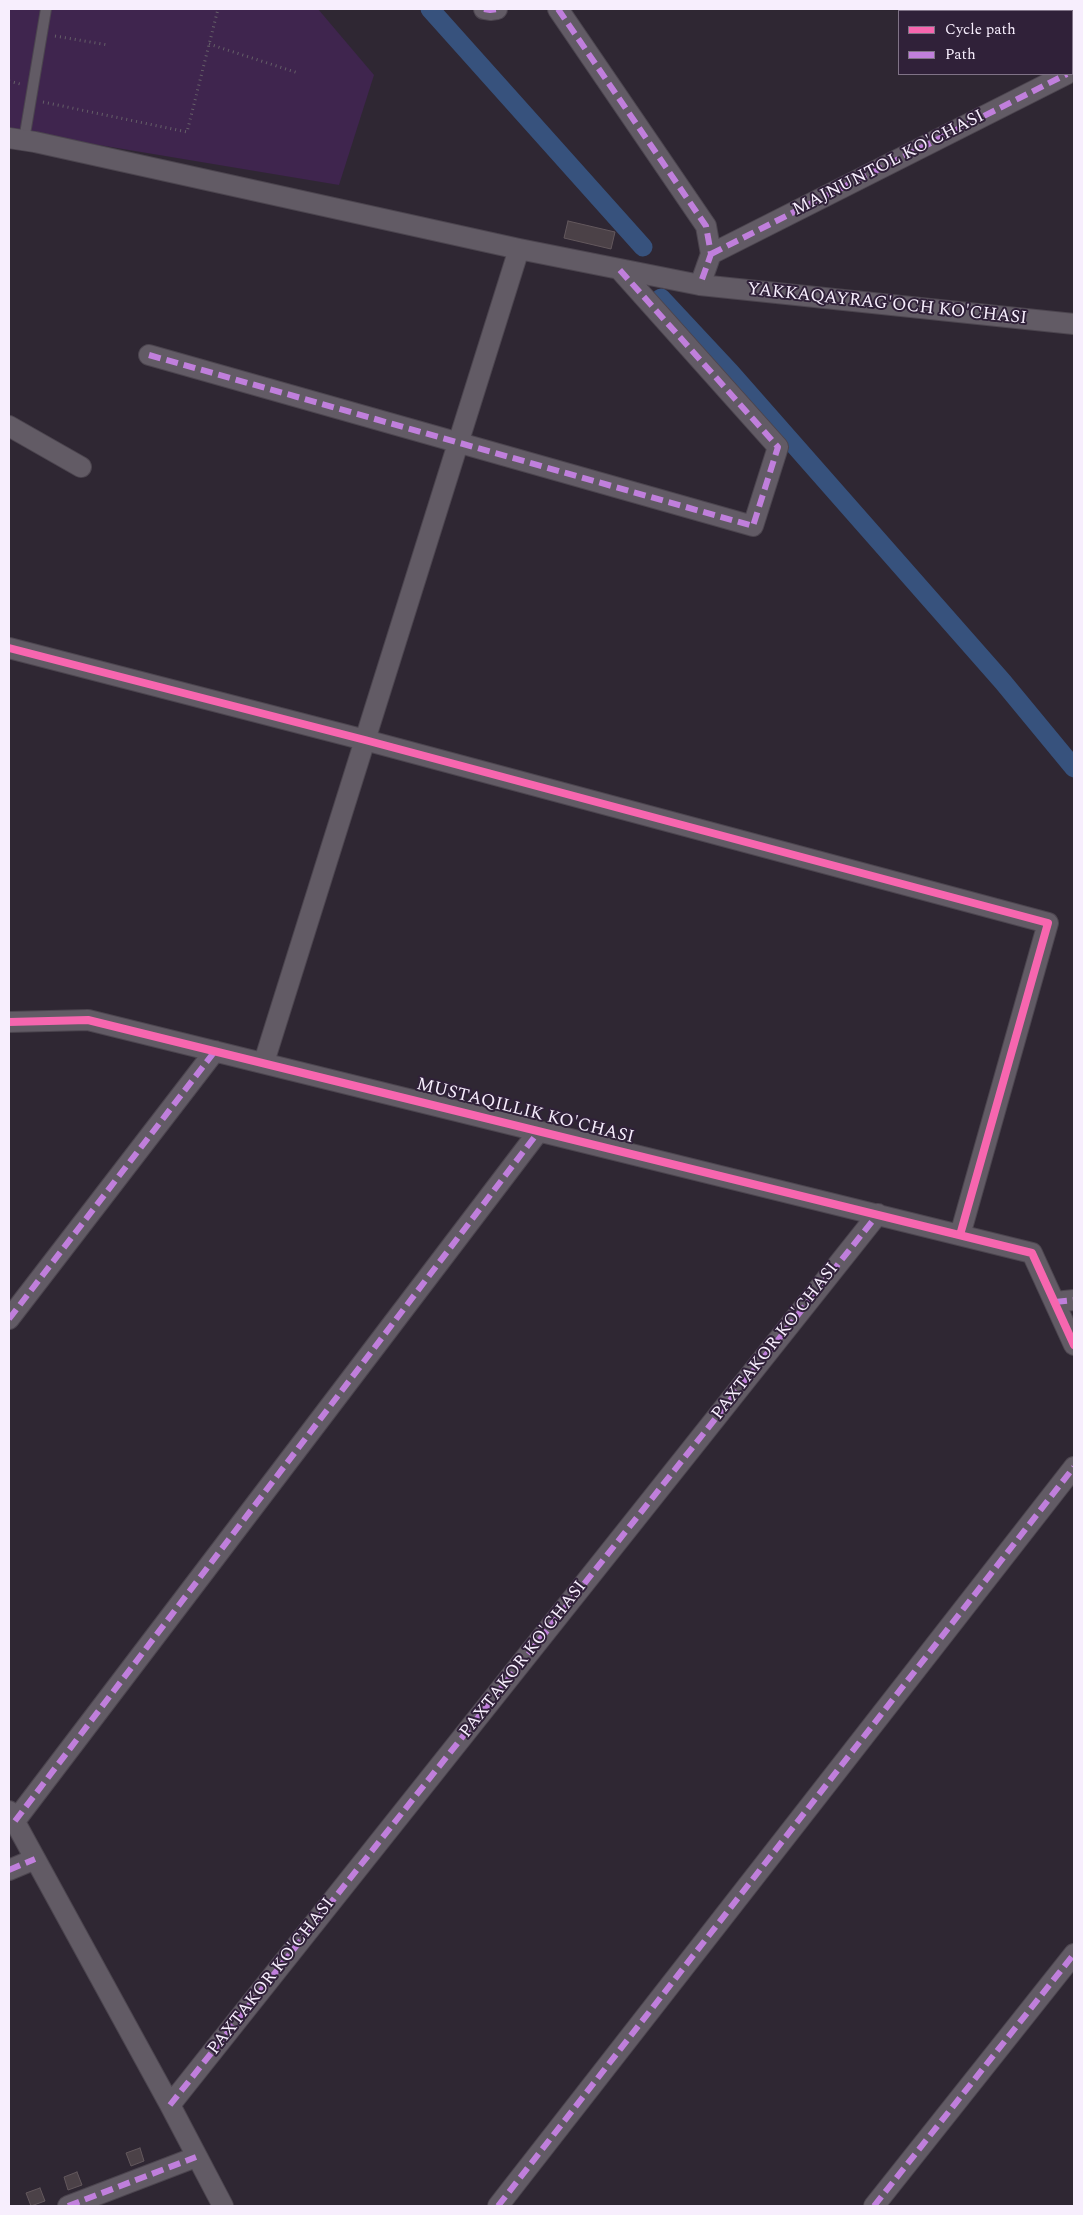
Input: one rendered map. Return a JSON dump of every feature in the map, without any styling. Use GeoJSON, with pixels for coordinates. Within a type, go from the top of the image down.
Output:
{"type":"FeatureCollection","features":[{"type":"Feature","properties":{"kind":"street"},"geometry":{"type":"LineString","coordinates":[[484,9],[497,9]]}},
{"type":"Feature","properties":{"kind":"street"},"geometry":{"type":"LineString","coordinates":[[558,9],[706,226],[711,254],[700,285]]}},
{"type":"Feature","properties":{"kind":"street","name":"MAJNUNTOL KO'CHASI"},"geometry":{"type":"LineString","coordinates":[[711,254],[1065,75]]}},
{"type":"Feature","properties":{"kind":"street","name":"YAKKAQAYRAG'OCH KO'CHASI"},"geometry":{"type":"LineString","coordinates":[[16,139],[519,249],[700,285],[1074,324]]}},
{"type":"Feature","properties":{"kind":"street"},"geometry":{"type":"LineString","coordinates":[[264,1062],[519,249]]}},
{"type":"Feature","properties":{"kind":"street"},"geometry":{"type":"LineString","coordinates":[[149,355],[753,526],[778,447],[619,269]]}},
{"type":"Feature","properties":{"kind":"street"},"geometry":{"type":"LineString","coordinates":[[9,426],[81,467]]}},
{"type":"Feature","properties":{"kind":"street"},"geometry":{"type":"LineString","coordinates":[[9,648],[366,740],[1048,923],[960,1234]]}},
{"type":"Feature","properties":{"kind":"street","name":"MUSTAQILLIK KO'CHASI"},"geometry":{"type":"LineString","coordinates":[[9,1022],[88,1020],[1032,1253],[1064,1301]]}},
{"type":"Feature","properties":{"kind":"street"},"geometry":{"type":"LineString","coordinates":[[9,1318],[215,1051]]}},
{"type":"Feature","properties":{"kind":"street"},"geometry":{"type":"LineString","coordinates":[[223,2206],[12,1816],[539,1131]]}},
{"type":"Feature","properties":{"kind":"street","name":"PAXTAKOR KO'CHASI"},"geometry":{"type":"LineString","coordinates":[[170,2105],[878,1214]]}},
{"type":"Feature","properties":{"kind":"street"},"geometry":{"type":"LineString","coordinates":[[1064,1301],[1074,1345]]}},
{"type":"Feature","properties":{"kind":"street"},"geometry":{"type":"LineString","coordinates":[[498,2206],[1074,1467]]}},
{"type":"Feature","properties":{"kind":"street"},"geometry":{"type":"LineString","coordinates":[[9,1870],[35,1858]]}},
{"type":"Feature","properties":{"kind":"street"},"geometry":{"type":"LineString","coordinates":[[874,2206],[1074,1954]]}},
{"type":"Feature","properties":{"kind":"street"},"geometry":{"type":"LineString","coordinates":[[68,2206],[196,2157]]}},
{"type":"Feature","properties":{"kind":"lane"},"geometry":{"type":"LineString","coordinates":[[16,139],[31,100],[46,9]]}},
{"type":"Feature","properties":{"kind":"path"},"geometry":{"type":"LineString","coordinates":[[31,100],[187,132],[218,9]]}},
{"type":"Feature","properties":{"kind":"path"},"geometry":{"type":"LineString","coordinates":[[42,34],[108,46]]}},
{"type":"Feature","properties":{"kind":"path"},"geometry":{"type":"LineString","coordinates":[[209,44],[298,74]]}},
{"type":"Feature","properties":{"kind":"shaded area"},"geometry":{"type":"Polygon","coordinates":[[[9,9],[318,9],[374,75],[339,185],[9,130],[9,9]]]}},
{"type":"Feature","properties":{"kind":"building"},"geometry":{"type":"Polygon","coordinates":[[[568,221],[615,232],[611,249],[564,238],[568,221]]]}},
{"type":"Feature","properties":{"kind":"building"},"geometry":{"type":"Polygon","coordinates":[[[140,2148],[144,2161],[131,2166],[126,2153],[140,2148]]]}},
{"type":"Feature","properties":{"kind":"building"},"geometry":{"type":"Polygon","coordinates":[[[77,2172],[82,2185],[68,2190],[64,2177],[77,2172]]]}},
{"type":"Feature","properties":{"kind":"building"},"geometry":{"type":"Polygon","coordinates":[[[40,2188],[45,2201],[31,2206],[26,2193],[40,2188]]]}},
{"type":"Feature","properties":{"kind":"waterway"},"geometry":{"type":"LineString","coordinates":[[430,9],[643,247]]}},
{"type":"Feature","properties":{"kind":"waterway"},"geometry":{"type":"LineString","coordinates":[[661,298],[731,373],[1003,682],[1074,768]]}},
{"type":"Feature","properties":{"kind":"marked path"},"geometry":{"type":"LineString","coordinates":[[484,9],[497,9]]}},
{"type":"Feature","properties":{"kind":"marked path"},"geometry":{"type":"LineString","coordinates":[[558,9],[706,226],[711,254],[700,285]]}},
{"type":"Feature","properties":{"kind":"marked path"},"geometry":{"type":"LineString","coordinates":[[711,254],[1065,75]]}},
{"type":"Feature","properties":{"kind":"marked path"},"geometry":{"type":"LineString","coordinates":[[149,355],[753,526],[778,447],[619,269]]}},
{"type":"Feature","properties":{"kind":"marked path"},"geometry":{"type":"LineString","coordinates":[[9,1319],[215,1051]]}},
{"type":"Feature","properties":{"kind":"marked path"},"geometry":{"type":"LineString","coordinates":[[15,1821],[539,1131]]}},
{"type":"Feature","properties":{"kind":"marked path"},"geometry":{"type":"LineString","coordinates":[[170,2105],[878,1214]]}},
{"type":"Feature","properties":{"kind":"marked path"},"geometry":{"type":"LineString","coordinates":[[1055,1302],[1074,1300]]}},
{"type":"Feature","properties":{"kind":"marked path"},"geometry":{"type":"LineString","coordinates":[[498,2206],[1074,1467]]}},
{"type":"Feature","properties":{"kind":"marked path"},"geometry":{"type":"LineString","coordinates":[[9,1870],[35,1859]]}},
{"type":"Feature","properties":{"kind":"marked path"},"geometry":{"type":"LineString","coordinates":[[874,2206],[1074,1954]]}},
{"type":"Feature","properties":{"kind":"marked path"},"geometry":{"type":"LineString","coordinates":[[68,2206],[196,2157]]}},
{"type":"Feature","properties":{"kind":"cycle path"},"geometry":{"type":"LineString","coordinates":[[9,648],[365,740],[1048,923],[960,1235]]}},
{"type":"Feature","properties":{"kind":"cycle path"},"geometry":{"type":"LineString","coordinates":[[9,1022],[88,1020],[1032,1253],[1074,1345]]}}]}
